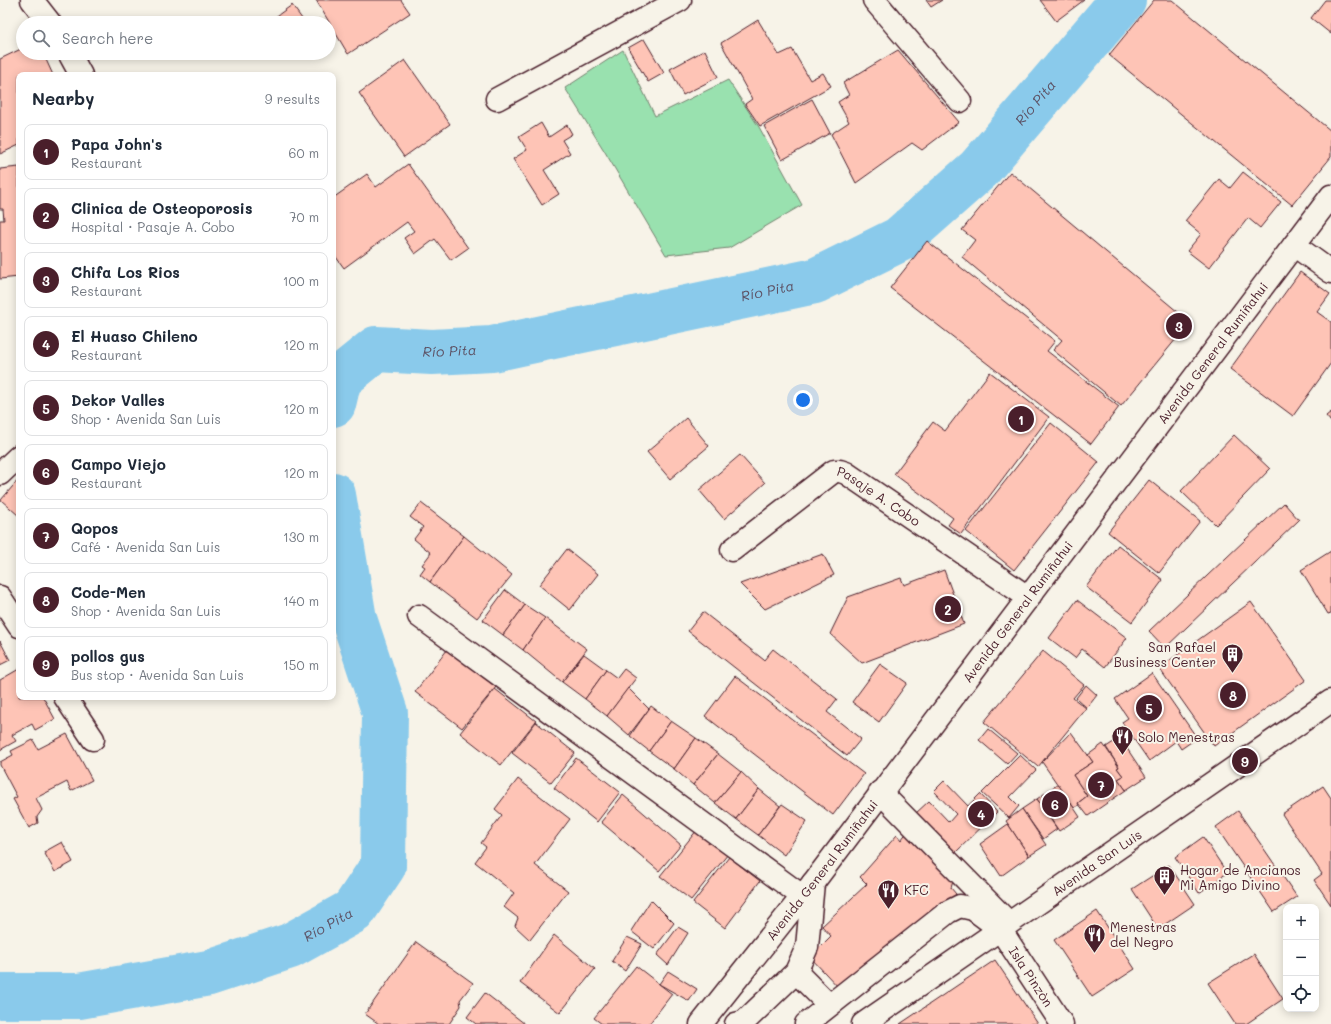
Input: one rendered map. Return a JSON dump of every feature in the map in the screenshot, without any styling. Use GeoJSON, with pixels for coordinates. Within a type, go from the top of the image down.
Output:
{"type":"FeatureCollection","features":[{"type":"Feature","properties":{"kind":"main road"},"geometry":{"type":"LineString","coordinates":[[32,0],[45,16]]}},
{"type":"Feature","properties":{"kind":"main road"},"geometry":{"type":"LineString","coordinates":[[497,99],[680,0]]}},
{"type":"Feature","properties":{"kind":"main road"},"geometry":{"type":"LineString","coordinates":[[874,0],[960,101]]}},
{"type":"Feature","properties":{"kind":"main road"},"geometry":{"type":"LineString","coordinates":[[74,60],[80,72]]}},
{"type":"Feature","properties":{"kind":"main road","name":"Avenida General Rumiñahui"},"geometry":{"type":"LineString","coordinates":[[701,1024],[807,889],[1029,598],[1331,196]]}},
{"type":"Feature","properties":{"kind":"main road"},"geometry":{"type":"LineString","coordinates":[[1294,244],[1331,272]]}},
{"type":"Feature","properties":{"kind":"main road"},"geometry":{"type":"LineString","coordinates":[[0,474],[16,459]]}},
{"type":"Feature","properties":{"kind":"main road","name":"Pasaje A. Cobo"},"geometry":{"type":"LineString","coordinates":[[732,550],[834,471],[840,471],[846,473],[1029,598]]}},
{"type":"Feature","properties":{"kind":"main road"},"geometry":{"type":"LineString","coordinates":[[0,597],[16,621]]}},
{"type":"Feature","properties":{"kind":"main road"},"geometry":{"type":"LineString","coordinates":[[419,616],[807,889],[807,947],[796,972],[744,1022],[736,1024]]}},
{"type":"Feature","properties":{"kind":"main road"},"geometry":{"type":"LineString","coordinates":[[67,700],[93,739]]}},
{"type":"Feature","properties":{"kind":"main road","name":"Avenida San Luis"},"geometry":{"type":"LineString","coordinates":[[874,1021],[1004,926],[1331,701]]}},
{"type":"Feature","properties":{"kind":"main road"},"geometry":{"type":"LineString","coordinates":[[880,792],[1004,926]]}},
{"type":"Feature","properties":{"kind":"main road"},"geometry":{"type":"LineString","coordinates":[[806,1024],[948,912],[960,906],[973,909],[1004,926]]}},
{"type":"Feature","properties":{"kind":"main road","name":"Isla Pinzòn"},"geometry":{"type":"LineString","coordinates":[[1004,926],[1062,1024]]}},
{"type":"Feature","properties":{"kind":"main road"},"geometry":{"type":"LineString","coordinates":[[796,972],[829,1006]]}},
{"type":"Feature","properties":{"kind":"green space"},"geometry":{"type":"Polygon","coordinates":[[[623,50],[655,116],[728,80],[759,127],[802,205],[729,248],[666,255],[565,88],[623,50]]]}},
{"type":"Feature","properties":{"kind":"building"},"geometry":{"type":"Polygon","coordinates":[[[316,0],[401,0],[410,13],[348,54],[336,34],[336,16],[325,16],[316,0]]]}},
{"type":"Feature","properties":{"kind":"building"},"geometry":{"type":"Polygon","coordinates":[[[926,0],[942,0],[931,7],[926,0]]]}},
{"type":"Feature","properties":{"kind":"building"},"geometry":{"type":"Polygon","coordinates":[[[1040,0],[1084,0],[1056,21],[1040,0]]]}},
{"type":"Feature","properties":{"kind":"building"},"geometry":{"type":"Polygon","coordinates":[[[1154,0],[1172,0],[1331,131],[1331,157],[1292,205],[1109,55],[1154,0]]]}},
{"type":"Feature","properties":{"kind":"building"},"geometry":{"type":"Polygon","coordinates":[[[1325,0],[1331,0],[1331,34],[1311,18],[1325,0]]]}},
{"type":"Feature","properties":{"kind":"building"},"geometry":{"type":"Polygon","coordinates":[[[292,5],[300,16],[277,16],[292,5]]]}},
{"type":"Feature","properties":{"kind":"building"},"geometry":{"type":"Polygon","coordinates":[[[758,20],[779,55],[792,49],[810,80],[823,73],[831,86],[760,126],[745,104],[752,99],[721,43],[758,20]]]}},
{"type":"Feature","properties":{"kind":"building"},"geometry":{"type":"Polygon","coordinates":[[[644,39],[664,73],[648,82],[628,48],[644,39]]]}},
{"type":"Feature","properties":{"kind":"building"},"geometry":{"type":"Polygon","coordinates":[[[705,50],[718,77],[683,95],[670,69],[705,50]]]}},
{"type":"Feature","properties":{"kind":"building"},"geometry":{"type":"Polygon","coordinates":[[[898,50],[959,122],[922,150],[912,143],[856,183],[831,134],[849,122],[838,102],[849,95],[843,83],[898,50]]]}},
{"type":"Feature","properties":{"kind":"building"},"geometry":{"type":"Polygon","coordinates":[[[16,51],[16,60],[46,60],[52,72],[16,72],[16,146],[0,154],[0,59],[16,51]]]}},
{"type":"Feature","properties":{"kind":"building"},"geometry":{"type":"Polygon","coordinates":[[[405,60],[450,124],[404,157],[359,93],[405,60]]]}},
{"type":"Feature","properties":{"kind":"building"},"geometry":{"type":"Polygon","coordinates":[[[812,99],[830,133],[782,160],[764,126],[812,99]]]}},
{"type":"Feature","properties":{"kind":"building"},"geometry":{"type":"Polygon","coordinates":[[[541,123],[549,137],[567,125],[572,134],[562,140],[570,153],[544,170],[559,194],[542,205],[513,159],[527,150],[519,137],[541,123]]]}},
{"type":"Feature","properties":{"kind":"building"},"geometry":{"type":"Polygon","coordinates":[[[408,164],[468,248],[451,260],[435,239],[415,254],[404,238],[414,231],[407,222],[344,268],[336,257],[336,196],[367,174],[376,187],[408,164]]]}},
{"type":"Feature","properties":{"kind":"building"},"geometry":{"type":"Polygon","coordinates":[[[16,167],[16,277],[0,279],[0,220],[4,220],[3,209],[0,209],[0,169],[16,167]]]}},
{"type":"Feature","properties":{"kind":"building"},"geometry":{"type":"Polygon","coordinates":[[[1010,172],[1190,322],[1121,406],[1053,350],[1062,340],[962,257],[975,240],[962,230],[1010,172]]]}},
{"type":"Feature","properties":{"kind":"building"},"geometry":{"type":"Polygon","coordinates":[[[1243,172],[1281,202],[1260,228],[1248,218],[1209,268],[1187,251],[1201,234],[1185,221],[1219,179],[1230,188],[1243,172]]]}},
{"type":"Feature","properties":{"kind":"building"},"geometry":{"type":"Polygon","coordinates":[[[927,241],[1055,341],[1047,351],[1119,407],[1091,444],[890,288],[927,241]]]}},
{"type":"Feature","properties":{"kind":"building"},"geometry":{"type":"Polygon","coordinates":[[[1300,272],[1330,294],[1317,312],[1331,322],[1331,363],[1293,416],[1230,369],[1300,272]]]}},
{"type":"Feature","properties":{"kind":"building"},"geometry":{"type":"Polygon","coordinates":[[[990,372],[1049,417],[961,534],[948,525],[953,518],[894,474],[933,422],[945,431],[990,372]]]}},
{"type":"Feature","properties":{"kind":"building"},"geometry":{"type":"Polygon","coordinates":[[[1331,412],[1331,422],[1326,416],[1331,412]]]}},
{"type":"Feature","properties":{"kind":"building"},"geometry":{"type":"Polygon","coordinates":[[[686,418],[709,446],[670,479],[647,452],[686,418]]]}},
{"type":"Feature","properties":{"kind":"building"},"geometry":{"type":"Polygon","coordinates":[[[1051,423],[1099,462],[1014,570],[966,531],[1051,423]]]}},
{"type":"Feature","properties":{"kind":"building"},"geometry":{"type":"Polygon","coordinates":[[[1234,435],[1270,469],[1216,525],[1181,491],[1234,435]]]}},
{"type":"Feature","properties":{"kind":"building"},"geometry":{"type":"Polygon","coordinates":[[[740,455],[765,483],[724,519],[699,490],[740,455]]]}},
{"type":"Feature","properties":{"kind":"building"},"geometry":{"type":"Polygon","coordinates":[[[1149,480],[1200,521],[1159,573],[1108,532],[1149,480]]]}},
{"type":"Feature","properties":{"kind":"building"},"geometry":{"type":"Polygon","coordinates":[[[16,482],[16,513],[1,500],[16,482]]]}},
{"type":"Feature","properties":{"kind":"building"},"geometry":{"type":"Polygon","coordinates":[[[421,503],[464,536],[430,582],[420,574],[425,567],[422,565],[431,553],[414,539],[423,527],[410,517],[421,503]]]}},
{"type":"Feature","properties":{"kind":"building"},"geometry":{"type":"Polygon","coordinates":[[[1284,503],[1299,520],[1165,648],[1149,631],[1284,503]]]}},
{"type":"Feature","properties":{"kind":"building"},"geometry":{"type":"Polygon","coordinates":[[[464,536],[512,575],[477,618],[430,582],[464,536]]]}},
{"type":"Feature","properties":{"kind":"building"},"geometry":{"type":"Polygon","coordinates":[[[1118,545],[1163,580],[1132,622],[1086,587],[1118,545]]]}},
{"type":"Feature","properties":{"kind":"building"},"geometry":{"type":"Polygon","coordinates":[[[567,549],[598,574],[570,610],[539,585],[567,549]]]}},
{"type":"Feature","properties":{"kind":"building"},"geometry":{"type":"Polygon","coordinates":[[[1331,551],[1331,613],[1328,614],[1301,570],[1331,551]]]}},
{"type":"Feature","properties":{"kind":"building"},"geometry":{"type":"Polygon","coordinates":[[[823,554],[834,575],[765,609],[740,584],[823,554]]]}},
{"type":"Feature","properties":{"kind":"building"},"geometry":{"type":"Polygon","coordinates":[[[944,570],[964,624],[862,663],[830,634],[848,597],[901,578],[904,585],[944,570]]]}},
{"type":"Feature","properties":{"kind":"building"},"geometry":{"type":"Polygon","coordinates":[[[505,590],[525,605],[503,635],[483,620],[505,590]]]}},
{"type":"Feature","properties":{"kind":"building"},"geometry":{"type":"Polygon","coordinates":[[[1077,600],[1127,638],[1105,667],[1082,649],[1075,658],[1049,638],[1077,600]]]}},
{"type":"Feature","properties":{"kind":"building","name":"San Rafael Business Center"},"geometry":{"type":"Polygon","coordinates":[[[1251,602],[1306,680],[1214,746],[1159,668],[1251,602]]]}},
{"type":"Feature","properties":{"kind":"building"},"geometry":{"type":"Polygon","coordinates":[[[525,605],[545,618],[523,650],[503,635],[525,605]]]}},
{"type":"Feature","properties":{"kind":"building"},"geometry":{"type":"Polygon","coordinates":[[[703,612],[764,660],[773,649],[837,699],[827,712],[861,739],[847,756],[688,631],[703,612]]]}},
{"type":"Feature","properties":{"kind":"building"},"geometry":{"type":"Polygon","coordinates":[[[545,618],[587,649],[562,682],[523,650],[545,618]]]}},
{"type":"Feature","properties":{"kind":"building"},"geometry":{"type":"Polygon","coordinates":[[[0,641],[10,660],[0,665],[0,641]]]}},
{"type":"Feature","properties":{"kind":"building"},"geometry":{"type":"Polygon","coordinates":[[[447,650],[496,687],[462,728],[415,692],[447,650]]]}},
{"type":"Feature","properties":{"kind":"building"},"geometry":{"type":"Polygon","coordinates":[[[1043,651],[1084,685],[1073,698],[1086,708],[1038,767],[984,722],[1043,651]]]}},
{"type":"Feature","properties":{"kind":"building"},"geometry":{"type":"Polygon","coordinates":[[[584,654],[606,670],[585,699],[562,682],[584,654]]]}},
{"type":"Feature","properties":{"kind":"building"},"geometry":{"type":"Polygon","coordinates":[[[880,664],[907,683],[879,722],[852,702],[880,664]]]}},
{"type":"Feature","properties":{"kind":"building"},"geometry":{"type":"Polygon","coordinates":[[[624,669],[636,678],[607,716],[585,699],[606,670],[617,678],[624,669]]]}},
{"type":"Feature","properties":{"kind":"building"},"geometry":{"type":"Polygon","coordinates":[[[16,671],[16,700],[45,700],[55,719],[35,730],[32,724],[12,735],[16,741],[0,750],[0,680],[16,671]]]}},
{"type":"Feature","properties":{"kind":"building"},"geometry":{"type":"Polygon","coordinates":[[[1152,673],[1197,738],[1181,749],[1176,741],[1149,761],[1122,722],[1128,718],[1115,699],[1152,673]]]}},
{"type":"Feature","properties":{"kind":"building"},"geometry":{"type":"Polygon","coordinates":[[[735,676],[864,774],[833,815],[705,716],[735,676]]]}},
{"type":"Feature","properties":{"kind":"building"},"geometry":{"type":"Polygon","coordinates":[[[1086,685],[1097,695],[1087,708],[1076,698],[1086,685]]]}},
{"type":"Feature","properties":{"kind":"building"},"geometry":{"type":"Polygon","coordinates":[[[628,688],[649,709],[629,735],[607,716],[628,688]]]}},
{"type":"Feature","properties":{"kind":"building"},"geometry":{"type":"Polygon","coordinates":[[[495,689],[536,721],[501,765],[460,733],[495,689]]]}},
{"type":"Feature","properties":{"kind":"building"},"geometry":{"type":"Polygon","coordinates":[[[651,706],[671,721],[649,751],[630,736],[651,706]]]}},
{"type":"Feature","properties":{"kind":"building"},"geometry":{"type":"Polygon","coordinates":[[[671,721],[696,738],[674,769],[649,751],[671,721]]]}},
{"type":"Feature","properties":{"kind":"building"},"geometry":{"type":"Polygon","coordinates":[[[536,722],[575,753],[551,783],[512,753],[536,722]]]}},
{"type":"Feature","properties":{"kind":"building"},"geometry":{"type":"Polygon","coordinates":[[[988,729],[1017,753],[1007,764],[979,740],[988,729]]]}},
{"type":"Feature","properties":{"kind":"building"},"geometry":{"type":"Polygon","coordinates":[[[1071,732],[1093,762],[1073,775],[1087,796],[1074,808],[1042,762],[1071,732]]]}},
{"type":"Feature","properties":{"kind":"building"},"geometry":{"type":"Polygon","coordinates":[[[67,734],[92,780],[71,791],[67,782],[36,798],[42,810],[37,817],[38,823],[29,828],[13,799],[17,797],[0,765],[0,762],[13,755],[11,751],[33,740],[38,749],[67,734]]]}},
{"type":"Feature","properties":{"kind":"building"},"geometry":{"type":"Polygon","coordinates":[[[696,738],[718,754],[693,785],[674,769],[696,738]]]}},
{"type":"Feature","properties":{"kind":"building","name":"Solo Menestras"},"geometry":{"type":"Polygon","coordinates":[[[1120,738],[1146,777],[1126,790],[1118,779],[1123,776],[1117,768],[1119,767],[1106,747],[1120,738]]]}},
{"type":"Feature","properties":{"kind":"building"},"geometry":{"type":"Polygon","coordinates":[[[1103,744],[1119,767],[1117,768],[1123,776],[1118,779],[1126,790],[1088,816],[1078,803],[1087,796],[1073,775],[1093,762],[1088,755],[1103,744]]]}},
{"type":"Feature","properties":{"kind":"building"},"geometry":{"type":"Polygon","coordinates":[[[718,754],[741,772],[715,803],[693,785],[718,754]]]}},
{"type":"Feature","properties":{"kind":"building"},"geometry":{"type":"Polygon","coordinates":[[[1020,755],[1036,770],[1010,797],[1019,806],[1009,818],[982,793],[1020,755]]]}},
{"type":"Feature","properties":{"kind":"building"},"geometry":{"type":"Polygon","coordinates":[[[576,758],[620,792],[597,822],[554,788],[576,758]]]}},
{"type":"Feature","properties":{"kind":"building"},"geometry":{"type":"Polygon","coordinates":[[[741,772],[759,789],[736,819],[715,803],[741,772]]]}},
{"type":"Feature","properties":{"kind":"building"},"geometry":{"type":"Polygon","coordinates":[[[518,779],[570,819],[535,865],[568,891],[530,940],[515,926],[518,918],[504,907],[514,893],[475,862],[486,847],[481,843],[502,815],[495,809],[518,779]]]}},
{"type":"Feature","properties":{"kind":"building"},"geometry":{"type":"Polygon","coordinates":[[[944,781],[968,806],[980,794],[997,812],[954,854],[915,814],[929,801],[949,822],[956,814],[934,791],[944,781]]]}},
{"type":"Feature","properties":{"kind":"building"},"geometry":{"type":"Polygon","coordinates":[[[1058,784],[1080,817],[1059,831],[1037,799],[1058,784]]]}},
{"type":"Feature","properties":{"kind":"building"},"geometry":{"type":"Polygon","coordinates":[[[1323,786],[1331,798],[1331,905],[1314,880],[1322,874],[1282,814],[1323,786]]]}},
{"type":"Feature","properties":{"kind":"building"},"geometry":{"type":"Polygon","coordinates":[[[759,789],[780,806],[758,835],[736,819],[759,789]]]}},
{"type":"Feature","properties":{"kind":"building"},"geometry":{"type":"Polygon","coordinates":[[[623,795],[681,845],[659,871],[601,822],[623,795]]]}},
{"type":"Feature","properties":{"kind":"building"},"geometry":{"type":"Polygon","coordinates":[[[1037,799],[1057,829],[1043,839],[1022,809],[1037,799]]]}},
{"type":"Feature","properties":{"kind":"building"},"geometry":{"type":"Polygon","coordinates":[[[782,804],[807,821],[784,855],[758,835],[782,804]]]}},
{"type":"Feature","properties":{"kind":"building"},"geometry":{"type":"Polygon","coordinates":[[[1022,809],[1046,845],[1029,856],[1006,821],[1022,809]]]}},
{"type":"Feature","properties":{"kind":"building"},"geometry":{"type":"Polygon","coordinates":[[[1238,811],[1297,897],[1286,904],[1283,904],[1283,906],[1274,912],[1216,827],[1238,811]]]}},
{"type":"Feature","properties":{"kind":"building"},"geometry":{"type":"Polygon","coordinates":[[[1008,824],[1029,856],[1001,876],[980,844],[1008,824]]]}},
{"type":"Feature","properties":{"kind":"building"},"geometry":{"type":"Polygon","coordinates":[[[697,830],[728,854],[691,900],[660,876],[697,830]]]}},
{"type":"Feature","properties":{"kind":"building","name":"KFC"},"geometry":{"type":"Polygon","coordinates":[[[908,831],[953,881],[951,888],[956,894],[881,965],[873,957],[840,989],[810,957],[831,936],[822,926],[867,884],[860,877],[897,835],[901,840],[908,831]]]}},
{"type":"Feature","properties":{"kind":"building"},"geometry":{"type":"Polygon","coordinates":[[[1203,837],[1227,873],[1199,893],[1175,857],[1203,837]]]}},
{"type":"Feature","properties":{"kind":"building"},"geometry":{"type":"Polygon","coordinates":[[[62,842],[73,862],[55,872],[44,852],[62,842]]]}},
{"type":"Feature","properties":{"kind":"building"},"geometry":{"type":"Polygon","coordinates":[[[729,857],[760,881],[725,928],[693,903],[729,857]]]}},
{"type":"Feature","properties":{"kind":"building","name":"Hogar de Ancianos Mi Amigo Divino"},"geometry":{"type":"Polygon","coordinates":[[[1169,865],[1195,904],[1158,929],[1132,889],[1169,865]]]}},
{"type":"Feature","properties":{"kind":"building"},"geometry":{"type":"Polygon","coordinates":[[[651,900],[674,923],[654,949],[631,931],[651,900]]]}},
{"type":"Feature","properties":{"kind":"building","name":"Menestras del Negro"},"geometry":{"type":"Polygon","coordinates":[[[1097,911],[1135,969],[1092,997],[1054,940],[1097,911]]]}},
{"type":"Feature","properties":{"kind":"building"},"geometry":{"type":"Polygon","coordinates":[[[678,927],[688,933],[668,965],[657,955],[678,927]]]}},
{"type":"Feature","properties":{"kind":"building"},"geometry":{"type":"Polygon","coordinates":[[[554,935],[595,969],[560,1013],[520,983],[554,935]]]}},
{"type":"Feature","properties":{"kind":"building"},"geometry":{"type":"Polygon","coordinates":[[[627,937],[642,944],[625,971],[612,961],[627,937]]]}},
{"type":"Feature","properties":{"kind":"building"},"geometry":{"type":"Polygon","coordinates":[[[416,942],[473,983],[460,1000],[461,1006],[449,1024],[379,1024],[365,1014],[416,942]]]}},
{"type":"Feature","properties":{"kind":"building"},"geometry":{"type":"Polygon","coordinates":[[[1254,954],[1283,999],[1246,1024],[1235,1024],[1208,983],[1254,954]]]}},
{"type":"Feature","properties":{"kind":"building"},"geometry":{"type":"Polygon","coordinates":[[[995,960],[1038,1024],[900,1024],[995,960]]]}},
{"type":"Feature","properties":{"kind":"building"},"geometry":{"type":"Polygon","coordinates":[[[636,966],[672,994],[649,1024],[602,1024],[594,1018],[636,966]]]}},
{"type":"Feature","properties":{"kind":"building"},"geometry":{"type":"Polygon","coordinates":[[[668,971],[697,989],[689,1001],[659,984],[668,971]]]}},
{"type":"Feature","properties":{"kind":"building"},"geometry":{"type":"Polygon","coordinates":[[[485,993],[525,1024],[476,1024],[467,1017],[485,993]]]}},
{"type":"Feature","properties":{"kind":"waterway","name":"Río Pita"},"geometry":{"type":"LineString","coordinates":[[336,392],[339,379],[376,349],[432,352],[492,349],[815,281],[900,239],[979,169],[1123,0]]}},
{"type":"Feature","properties":{"kind":"waterway","name":"Río Pita"},"geometry":{"type":"LineString","coordinates":[[0,996],[79,996],[209,973],[290,946],[353,911],[383,866],[385,713],[354,619],[336,513]]}},
{"type":"Feature","properties":{"kind":"place","name":"Chifa Los Rios"},"geometry":{"type":"Point","coordinates":[1179,326]}},
{"type":"Feature","properties":{"kind":"place","name":"Papa John's"},"geometry":{"type":"Point","coordinates":[1021,419]}},
{"type":"Feature","properties":{"kind":"place","name":"Clinica de Osteoporosis"},"geometry":{"type":"Point","coordinates":[948,609]}},
{"type":"Feature","properties":{"kind":"place","name":"San Rafael Business Center"},"geometry":{"type":"Point","coordinates":[1232,674]}},
{"type":"Feature","properties":{"kind":"place","name":"Code-Men"},"geometry":{"type":"Point","coordinates":[1233,695]}},
{"type":"Feature","properties":{"kind":"place","name":"Dekor Valles"},"geometry":{"type":"Point","coordinates":[1149,708]}},
{"type":"Feature","properties":{"kind":"place","name":"Solo Menestras"},"geometry":{"type":"Point","coordinates":[1123,756]}},
{"type":"Feature","properties":{"kind":"place","name":"pollos gus"},"geometry":{"type":"Point","coordinates":[1245,761]}},
{"type":"Feature","properties":{"kind":"place","name":"Qopos"},"geometry":{"type":"Point","coordinates":[1101,785]}},
{"type":"Feature","properties":{"kind":"place","name":"Campo Viejo"},"geometry":{"type":"Point","coordinates":[1055,804]}},
{"type":"Feature","properties":{"kind":"place","name":"El Huaso Chileno"},"geometry":{"type":"Point","coordinates":[981,814]}},
{"type":"Feature","properties":{"kind":"place","name":"Hogar de Ancianos Mi Amigo Divino"},"geometry":{"type":"Point","coordinates":[1164,896]}},
{"type":"Feature","properties":{"kind":"place","name":"KFC"},"geometry":{"type":"Point","coordinates":[889,910]}},
{"type":"Feature","properties":{"kind":"place","name":"Menestras del Negro"},"geometry":{"type":"Point","coordinates":[1094,954]}}]}
